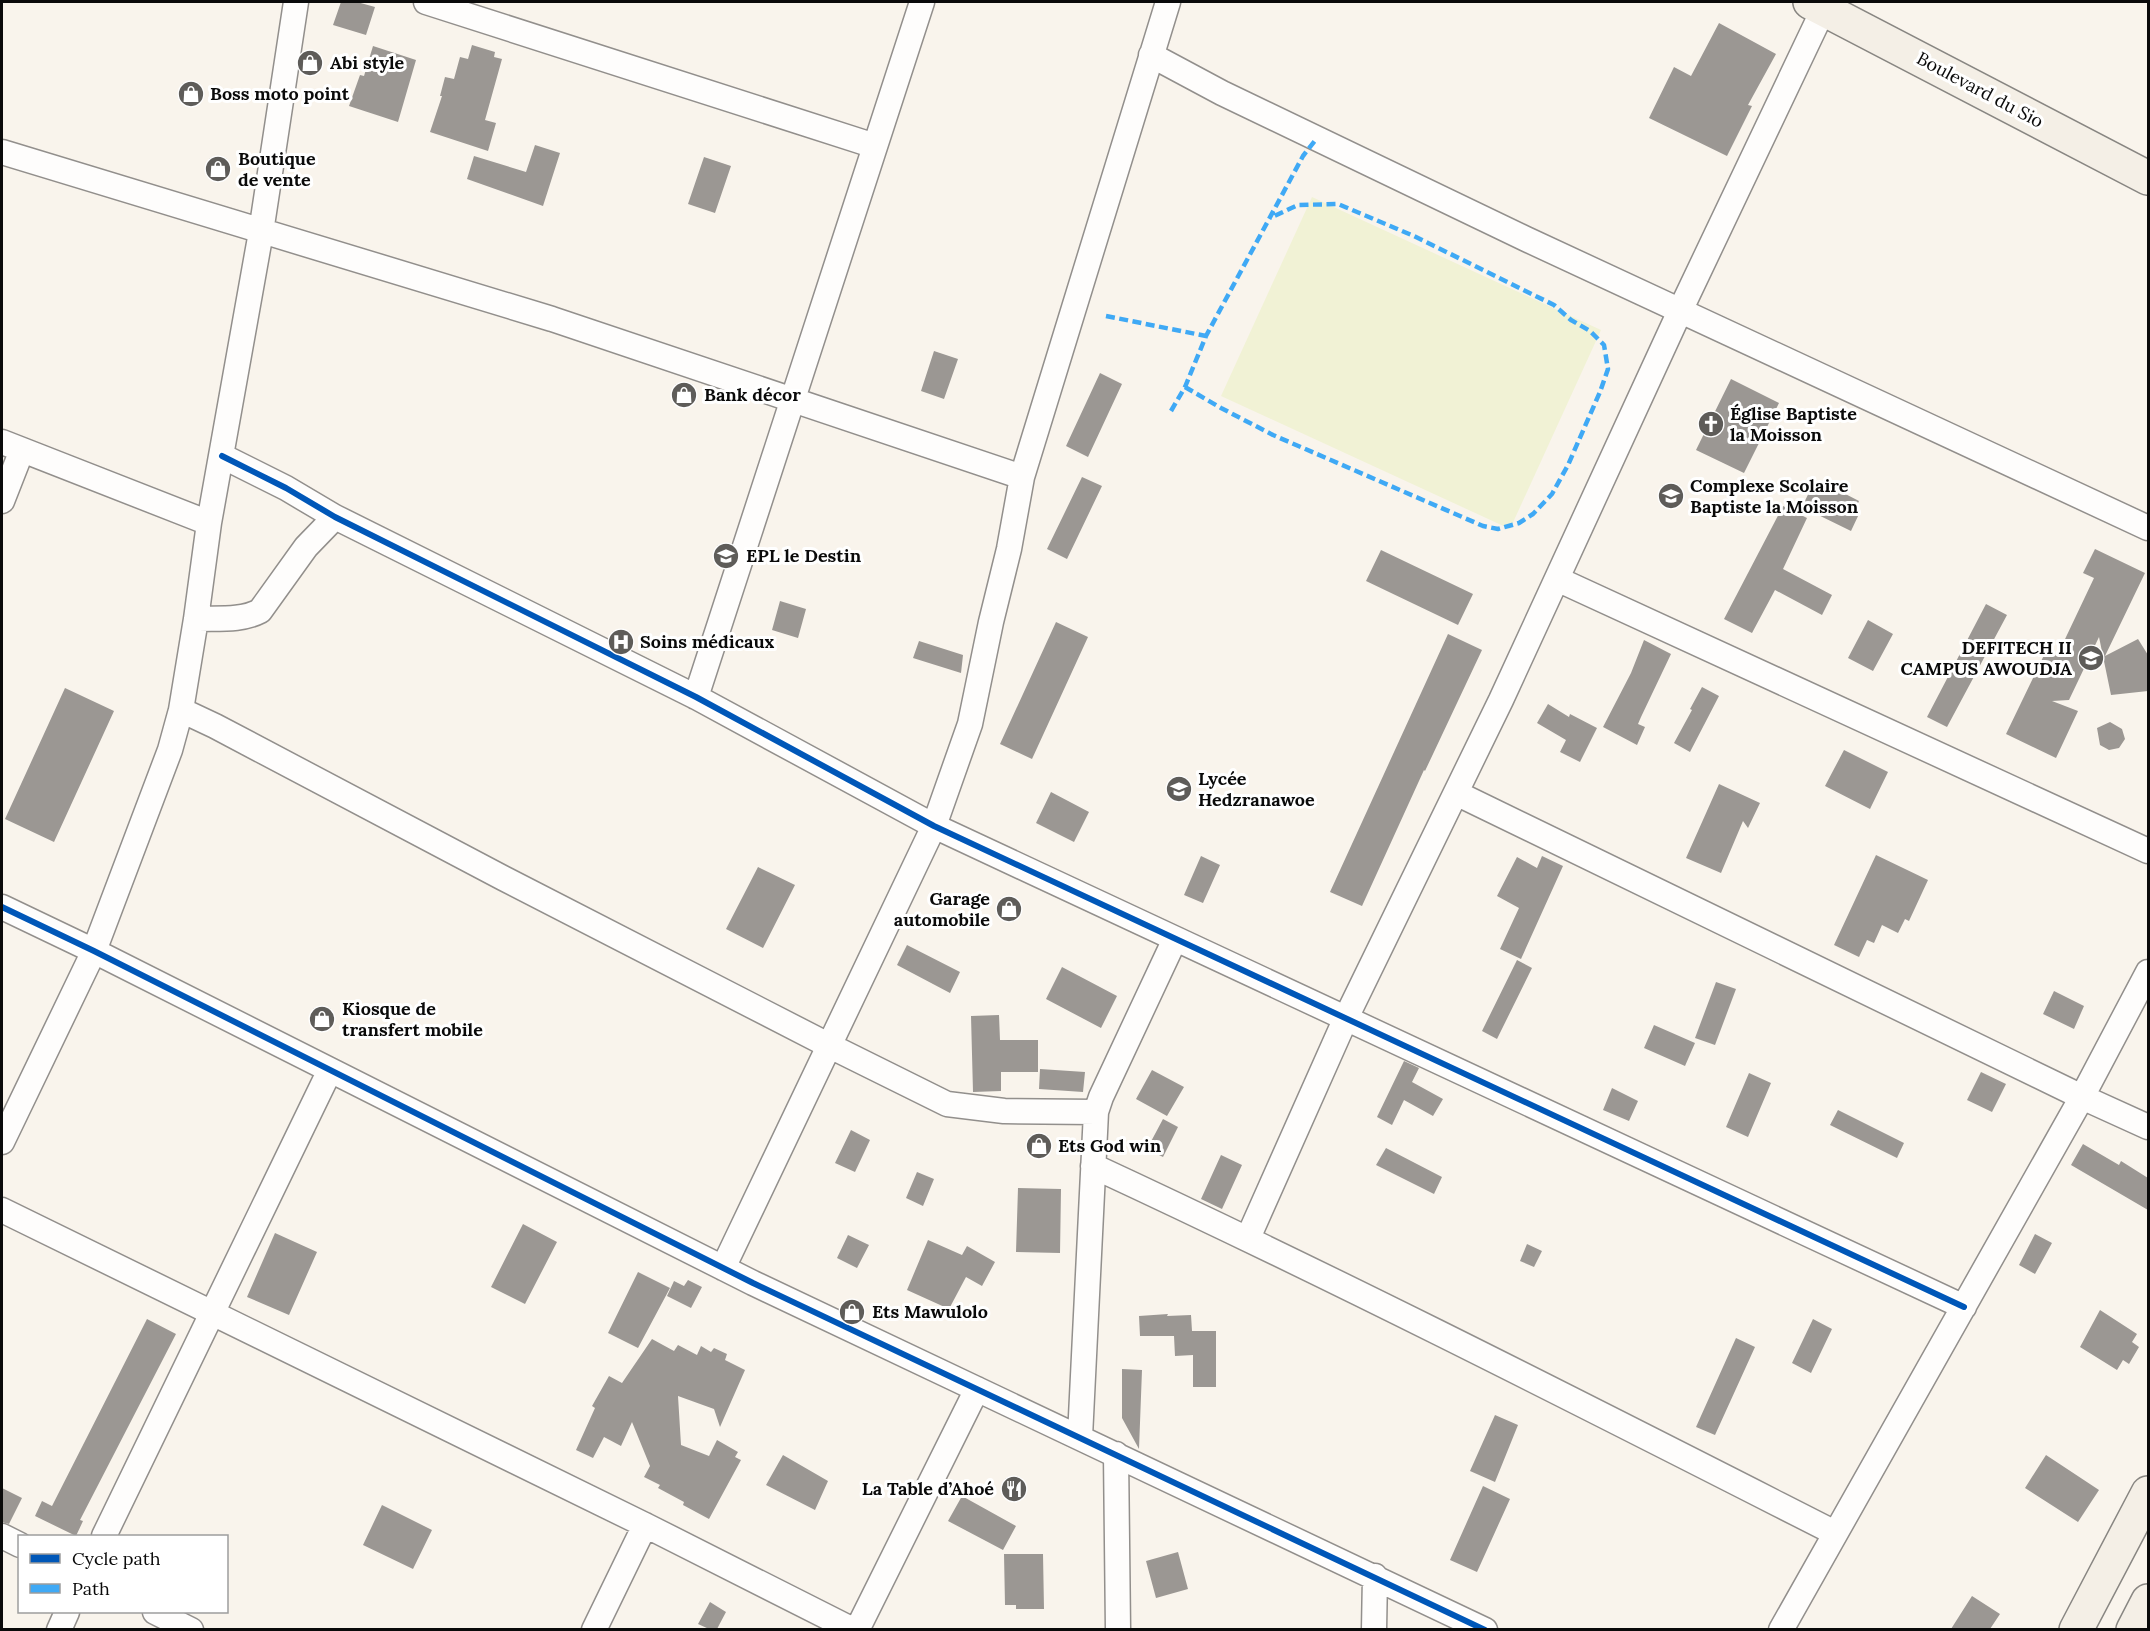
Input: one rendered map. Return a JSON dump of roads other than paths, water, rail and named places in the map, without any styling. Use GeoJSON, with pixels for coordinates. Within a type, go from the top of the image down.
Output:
{"type":"FeatureCollection","features":[{"type":"Feature","properties":{"kind":"street"},"geometry":{"type":"LineString","coordinates":[[2,1142],[94,951],[170,750],[181,710],[209,523],[261,232],[296,2]]}},
{"type":"Feature","properties":{"kind":"street"},"geometry":{"type":"LineString","coordinates":[[426,2],[875,146]]}},
{"type":"Feature","properties":{"kind":"street"},"geometry":{"type":"LineString","coordinates":[[696,697],[922,2]]}},
{"type":"Feature","properties":{"kind":"street"},"geometry":{"type":"LineString","coordinates":[[723,1268],[934,826],[970,724],[991,622],[1010,549],[1023,477],[1168,2]]}},
{"type":"Feature","properties":{"kind":"street"},"geometry":{"type":"LineString","coordinates":[[1248,1238],[1345,1020],[1557,579],[1680,312],[1817,5]]}},
{"type":"Feature","properties":{"kind":"street","name":"Boulevard du Sio"},"geometry":{"type":"LineString","coordinates":[[1817,5],[2148,178]]}},
{"type":"Feature","properties":{"kind":"street"},"geometry":{"type":"LineString","coordinates":[[1151,55],[1222,93],[1680,312],[2148,528]]}},
{"type":"Feature","properties":{"kind":"street"},"geometry":{"type":"LineString","coordinates":[[2,152],[552,319],[1023,477]]}},
{"type":"Feature","properties":{"kind":"street"},"geometry":{"type":"LineString","coordinates":[[2,501],[12,446],[209,523]]}},
{"type":"Feature","properties":{"kind":"street"},"geometry":{"type":"LineString","coordinates":[[222,456],[286,488],[335,517],[696,697],[934,826],[1087,896],[1345,1020],[1964,1307]]}},
{"type":"Feature","properties":{"kind":"street"},"geometry":{"type":"LineString","coordinates":[[196,619],[238,618],[260,611],[306,547],[335,517]]}},
{"type":"Feature","properties":{"kind":"street"},"geometry":{"type":"LineString","coordinates":[[1557,579],[2148,851]]}},
{"type":"Feature","properties":{"kind":"street"},"geometry":{"type":"LineString","coordinates":[[181,710],[450,851],[946,1104],[1004,1111],[1096,1112]]}},
{"type":"Feature","properties":{"kind":"street"},"geometry":{"type":"LineString","coordinates":[[1456,793],[2148,1127]]}},
{"type":"Feature","properties":{"kind":"street"},"geometry":{"type":"LineString","coordinates":[[2,907],[94,951],[723,1268],[1485,1629]]}},
{"type":"Feature","properties":{"kind":"street"},"geometry":{"type":"LineString","coordinates":[[1080,1437],[1096,1112],[1175,939]]}},
{"type":"Feature","properties":{"kind":"street"},"geometry":{"type":"LineString","coordinates":[[1781,1629],[2082,1097],[2148,972]]}},
{"type":"Feature","properties":{"kind":"street"},"geometry":{"type":"LineString","coordinates":[[104,1535],[330,1070]]}},
{"type":"Feature","properties":{"kind":"street"},"geometry":{"type":"LineString","coordinates":[[1093,1166],[1248,1238],[1489,1357],[1834,1533]]}},
{"type":"Feature","properties":{"kind":"street"},"geometry":{"type":"LineString","coordinates":[[2,1210],[855,1629],[977,1389]]}},
{"type":"Feature","properties":{"kind":"street"},"geometry":{"type":"LineString","coordinates":[[1116,1454],[1118,1629]]}},
{"type":"Feature","properties":{"kind":"street"},"geometry":{"type":"LineString","coordinates":[[2076,1629],[2148,1493]]}},
{"type":"Feature","properties":{"kind":"street"},"geometry":{"type":"LineString","coordinates":[[594,1629],[645,1525]]}},
{"type":"Feature","properties":{"kind":"street"},"geometry":{"type":"LineString","coordinates":[[2,1536],[18,1544]]}},
{"type":"Feature","properties":{"kind":"street"},"geometry":{"type":"LineString","coordinates":[[1374,1629],[1375,1576]]}},
{"type":"Feature","properties":{"kind":"street"},"geometry":{"type":"LineString","coordinates":[[2133,1629],[2148,1601]]}},
{"type":"Feature","properties":{"kind":"street"},"geometry":{"type":"LineString","coordinates":[[59,1629],[66,1613]]}},
{"type":"Feature","properties":{"kind":"street"},"geometry":{"type":"LineString","coordinates":[[159,1613],[191,1629]]}},
{"type":"Feature","properties":{"kind":"place","name":"Abi style"},"geometry":{"type":"Point","coordinates":[310,63]}},
{"type":"Feature","properties":{"kind":"place","name":"Boss moto point"},"geometry":{"type":"Point","coordinates":[191,94]}},
{"type":"Feature","properties":{"kind":"place","name":"Boutique de vente"},"geometry":{"type":"Point","coordinates":[218,169]}},
{"type":"Feature","properties":{"kind":"place","name":"Bank décor"},"geometry":{"type":"Point","coordinates":[684,395]}},
{"type":"Feature","properties":{"kind":"place","name":"Église Baptiste la Moisson"},"geometry":{"type":"Point","coordinates":[1711,424]}},
{"type":"Feature","properties":{"kind":"place","name":"Complexe Scolaire Baptiste la Moisson"},"geometry":{"type":"Point","coordinates":[1671,496]}},
{"type":"Feature","properties":{"kind":"place","name":"EPL le Destin"},"geometry":{"type":"Point","coordinates":[726,556]}},
{"type":"Feature","properties":{"kind":"place","name":"Soins médicaux"},"geometry":{"type":"Point","coordinates":[621,642]}},
{"type":"Feature","properties":{"kind":"place","name":"DEFITECH II CAMPUS AWOUDJA"},"geometry":{"type":"Point","coordinates":[2091,658]}},
{"type":"Feature","properties":{"kind":"place","name":"Lycée Hedzranawoe"},"geometry":{"type":"Point","coordinates":[1179,789]}},
{"type":"Feature","properties":{"kind":"place","name":"Garage automobile"},"geometry":{"type":"Point","coordinates":[1009,909]}},
{"type":"Feature","properties":{"kind":"place","name":"Kiosque de transfert mobile"},"geometry":{"type":"Point","coordinates":[322,1019]}},
{"type":"Feature","properties":{"kind":"place","name":"Ets God win"},"geometry":{"type":"Point","coordinates":[1039,1146]}},
{"type":"Feature","properties":{"kind":"place","name":"Ets Mawulolo"},"geometry":{"type":"Point","coordinates":[852,1312]}},
{"type":"Feature","properties":{"kind":"place","name":"La Table d’Ahoé"},"geometry":{"type":"Point","coordinates":[1014,1489]}}]}
